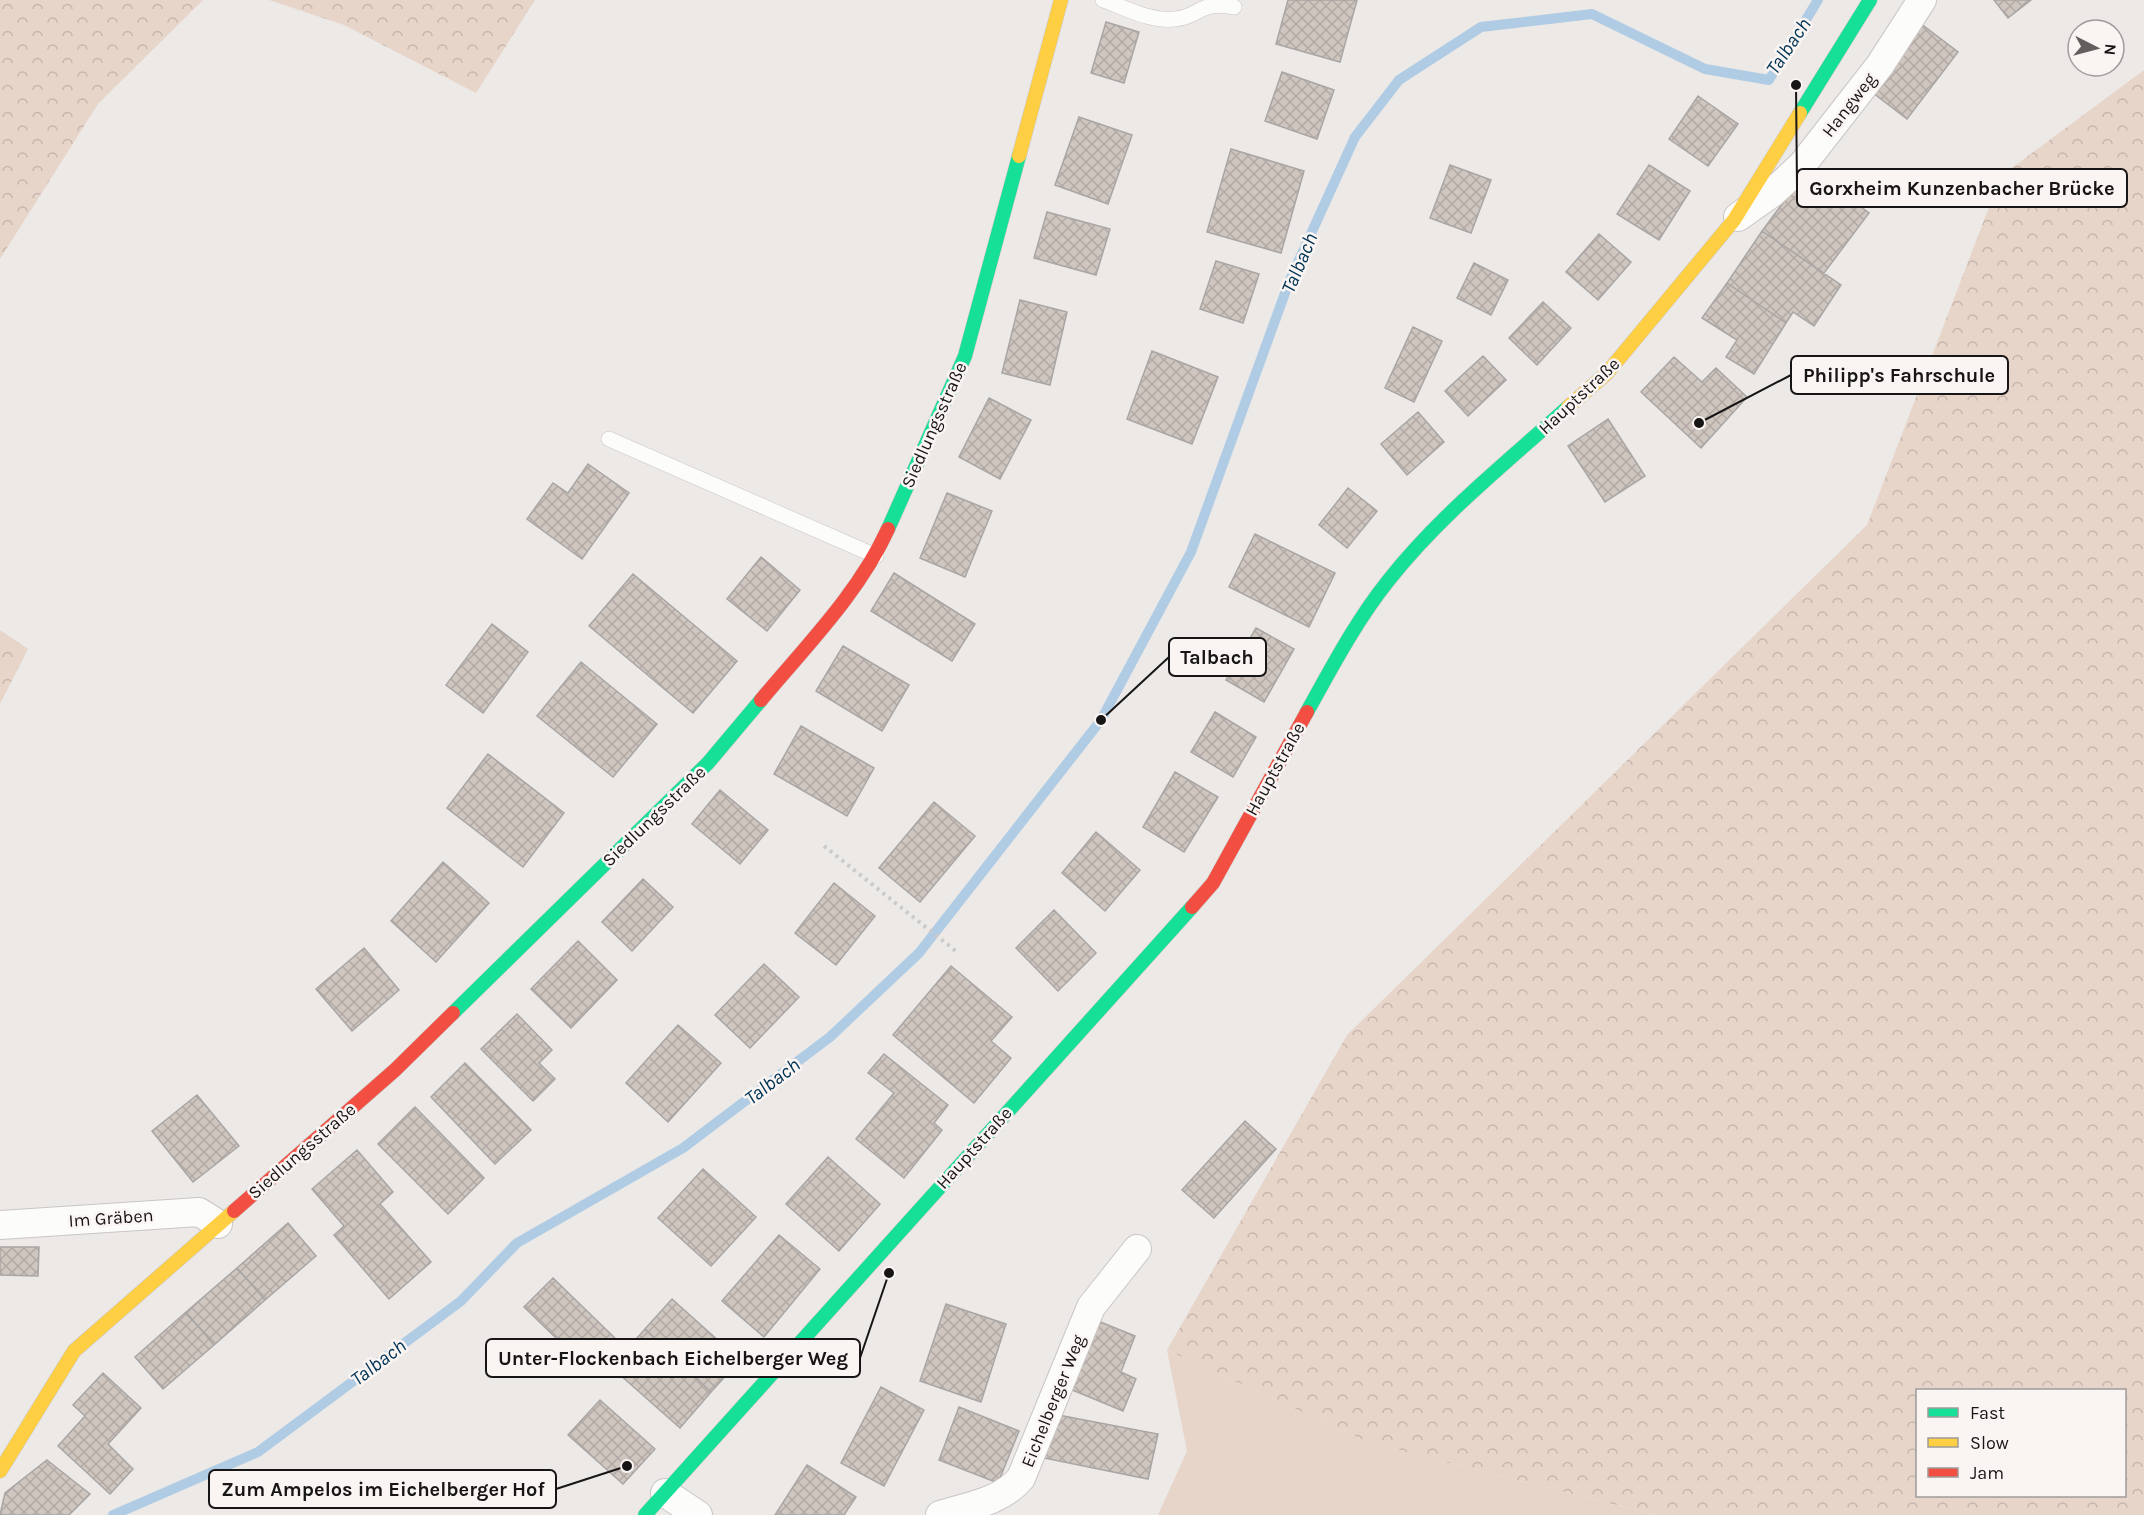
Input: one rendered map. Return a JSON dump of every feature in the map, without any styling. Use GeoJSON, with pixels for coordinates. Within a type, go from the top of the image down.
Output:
{"type":"FeatureCollection","features":[{"type":"Feature","properties":{"kind":"main road","name":"Siedlungsstraße"},"geometry":{"type":"LineString","coordinates":[[0,1471],[74,1351],[395,1070],[708,763],[841,605],[876,556],[965,356],[1061,0]]}},
{"type":"Feature","properties":{"kind":"main road","name":"Hauptstraße"},"geometry":{"type":"LineString","coordinates":[[645,1515],[1213,883],[1342,648],[1388,581],[1440,522],[1607,373],[1734,220],[1870,0]]}},
{"type":"Feature","properties":{"kind":"street","name":"Hangweg"},"geometry":{"type":"LineString","coordinates":[[1734,220],[1773,193],[1802,165],[1880,65],[1922,0]]}},
{"type":"Feature","properties":{"kind":"street","name":"Im Gräben"},"geometry":{"type":"LineString","coordinates":[[0,1225],[199,1212],[218,1224]]}},
{"type":"Feature","properties":{"kind":"street","name":"Eichelberger Weg"},"geometry":{"type":"LineString","coordinates":[[940,1515],[993,1499],[1011,1491],[1021,1478],[1091,1307],[1137,1249]]}},
{"type":"Feature","properties":{"kind":"street"},"geometry":{"type":"LineString","coordinates":[[665,1493],[698,1515]]}},
{"type":"Feature","properties":{"kind":"lane"},"geometry":{"type":"LineString","coordinates":[[1103,0],[1160,20],[1179,19],[1215,3],[1234,7]]}},
{"type":"Feature","properties":{"kind":"lane"},"geometry":{"type":"LineString","coordinates":[[609,439],[876,556]]}},
{"type":"Feature","properties":{"kind":"path"},"geometry":{"type":"LineString","coordinates":[[824,846],[957,952]]}},
{"type":"Feature","properties":{"kind":"green space"},"geometry":{"type":"Polygon","coordinates":[[[0,0],[203,0],[98,104],[0,259],[0,0]]]}},
{"type":"Feature","properties":{"kind":"green space"},"geometry":{"type":"Polygon","coordinates":[[[269,0],[535,0],[476,93],[344,25],[269,0]]]}},
{"type":"Feature","properties":{"kind":"green space"},"geometry":{"type":"Polygon","coordinates":[[[2144,70],[2144,1515],[1656,1515],[1370,1443],[1167,1350],[1347,1035],[1867,525],[2001,176],[2144,70]]]}},
{"type":"Feature","properties":{"kind":"green space"},"geometry":{"type":"Polygon","coordinates":[[[0,630],[28,649],[0,704],[0,630]]]}},
{"type":"Feature","properties":{"kind":"green space"},"geometry":{"type":"Polygon","coordinates":[[[1167,1350],[1370,1443],[1656,1515],[1158,1515],[1187,1451],[1167,1350]]]}},
{"type":"Feature","properties":{"kind":"building"},"geometry":{"type":"Polygon","coordinates":[[[1288,0],[1357,0],[1340,62],[1276,44],[1288,0]]]}},
{"type":"Feature","properties":{"kind":"building"},"geometry":{"type":"Polygon","coordinates":[[[1994,0],[2031,0],[2008,18],[1994,0]]]}},
{"type":"Feature","properties":{"kind":"building"},"geometry":{"type":"Polygon","coordinates":[[[1106,22],[1139,32],[1124,83],[1091,73],[1106,22]]]}},
{"type":"Feature","properties":{"kind":"building"},"geometry":{"type":"Polygon","coordinates":[[[1920,23],[1958,52],[1907,119],[1868,89],[1920,23]]]}},
{"type":"Feature","properties":{"kind":"building"},"geometry":{"type":"Polygon","coordinates":[[[1282,72],[1334,90],[1317,139],[1265,121],[1282,72]]]}},
{"type":"Feature","properties":{"kind":"building"},"geometry":{"type":"Polygon","coordinates":[[[1698,96],[1738,124],[1708,166],[1669,139],[1698,96]]]}},
{"type":"Feature","properties":{"kind":"building"},"geometry":{"type":"Polygon","coordinates":[[[1079,117],[1132,135],[1108,204],[1055,185],[1079,117]]]}},
{"type":"Feature","properties":{"kind":"building"},"geometry":{"type":"Polygon","coordinates":[[[1231,149],[1304,171],[1281,253],[1207,232],[1231,149]]]}},
{"type":"Feature","properties":{"kind":"building"},"geometry":{"type":"Polygon","coordinates":[[[1450,165],[1491,180],[1471,233],[1430,218],[1450,165]]]}},
{"type":"Feature","properties":{"kind":"building"},"geometry":{"type":"Polygon","coordinates":[[[1649,165],[1690,191],[1659,240],[1617,214],[1649,165]]]}},
{"type":"Feature","properties":{"kind":"building"},"geometry":{"type":"Polygon","coordinates":[[[1809,168],[1869,213],[1824,273],[1762,231],[1809,168]]]}},
{"type":"Feature","properties":{"kind":"building"},"geometry":{"type":"Polygon","coordinates":[[[1047,212],[1110,229],[1096,275],[1034,258],[1047,212]]]}},
{"type":"Feature","properties":{"kind":"building"},"geometry":{"type":"Polygon","coordinates":[[[1762,231],[1841,285],[1814,326],[1793,312],[1786,323],[1727,283],[1762,231]]]}},
{"type":"Feature","properties":{"kind":"building"},"geometry":{"type":"Polygon","coordinates":[[[1599,234],[1631,262],[1598,300],[1566,272],[1599,234]]]}},
{"type":"Feature","properties":{"kind":"building"},"geometry":{"type":"Polygon","coordinates":[[[1216,261],[1259,274],[1243,323],[1200,309],[1216,261]]]}},
{"type":"Feature","properties":{"kind":"building"},"geometry":{"type":"Polygon","coordinates":[[[1474,263],[1508,280],[1491,315],[1457,298],[1474,263]]]}},
{"type":"Feature","properties":{"kind":"building"},"geometry":{"type":"Polygon","coordinates":[[[1727,283],[1786,323],[1754,374],[1726,357],[1737,340],[1702,318],[1727,283]]]}},
{"type":"Feature","properties":{"kind":"building"},"geometry":{"type":"Polygon","coordinates":[[[1020,300],[1067,312],[1050,385],[1002,373],[1020,300]]]}},
{"type":"Feature","properties":{"kind":"building"},"geometry":{"type":"Polygon","coordinates":[[[1543,302],[1571,328],[1537,365],[1509,338],[1543,302]]]}},
{"type":"Feature","properties":{"kind":"building"},"geometry":{"type":"Polygon","coordinates":[[[1413,327],[1442,341],[1414,402],[1385,388],[1413,327]]]}},
{"type":"Feature","properties":{"kind":"building"},"geometry":{"type":"Polygon","coordinates":[[[1152,351],[1218,377],[1192,444],[1127,419],[1152,351]]]}},
{"type":"Feature","properties":{"kind":"building"},"geometry":{"type":"Polygon","coordinates":[[[1483,356],[1506,380],[1468,416],[1445,391],[1483,356]]]}},
{"type":"Feature","properties":{"kind":"building"},"geometry":{"type":"Polygon","coordinates":[[[1674,357],[1702,382],[1716,368],[1747,397],[1701,448],[1641,392],[1674,357]]]}},
{"type":"Feature","properties":{"kind":"building"},"geometry":{"type":"Polygon","coordinates":[[[989,398],[1031,420],[1000,479],[959,457],[989,398]]]}},
{"type":"Feature","properties":{"kind":"building"},"geometry":{"type":"Polygon","coordinates":[[[1418,412],[1444,442],[1407,475],[1381,444],[1418,412]]]}},
{"type":"Feature","properties":{"kind":"building"},"geometry":{"type":"Polygon","coordinates":[[[1608,419],[1645,476],[1605,502],[1568,446],[1608,419]]]}},
{"type":"Feature","properties":{"kind":"building"},"geometry":{"type":"Polygon","coordinates":[[[588,464],[629,493],[582,559],[527,519],[553,483],[568,493],[588,464]]]}},
{"type":"Feature","properties":{"kind":"building"},"geometry":{"type":"Polygon","coordinates":[[[1348,488],[1377,511],[1347,548],[1319,525],[1348,488]]]}},
{"type":"Feature","properties":{"kind":"building"},"geometry":{"type":"Polygon","coordinates":[[[947,493],[992,511],[965,577],[920,558],[947,493]]]}},
{"type":"Feature","properties":{"kind":"building"},"geometry":{"type":"Polygon","coordinates":[[[1255,534],[1335,573],[1309,627],[1229,587],[1255,534]]]}},
{"type":"Feature","properties":{"kind":"building"},"geometry":{"type":"Polygon","coordinates":[[[761,557],[800,590],[767,631],[727,599],[761,557]]]}},
{"type":"Feature","properties":{"kind":"building"},"geometry":{"type":"Polygon","coordinates":[[[894,573],[975,624],[952,661],[871,611],[894,573]]]}},
{"type":"Feature","properties":{"kind":"building"},"geometry":{"type":"Polygon","coordinates":[[[633,574],[737,661],[693,713],[589,626],[633,574]]]}},
{"type":"Feature","properties":{"kind":"building"},"geometry":{"type":"Polygon","coordinates":[[[492,624],[528,652],[483,713],[446,685],[492,624]]]}},
{"type":"Feature","properties":{"kind":"building"},"geometry":{"type":"Polygon","coordinates":[[[1256,628],[1294,649],[1264,702],[1226,680],[1256,628]]]}},
{"type":"Feature","properties":{"kind":"building"},"geometry":{"type":"Polygon","coordinates":[[[843,646],[909,685],[882,731],[816,691],[843,646]]]}},
{"type":"Feature","properties":{"kind":"building"},"geometry":{"type":"Polygon","coordinates":[[[581,662],[657,724],[613,777],[537,716],[581,662]]]}},
{"type":"Feature","properties":{"kind":"building"},"geometry":{"type":"Polygon","coordinates":[[[1215,712],[1256,737],[1233,777],[1191,752],[1215,712]]]}},
{"type":"Feature","properties":{"kind":"building"},"geometry":{"type":"Polygon","coordinates":[[[801,726],[874,768],[847,816],[774,774],[801,726]]]}},
{"type":"Feature","properties":{"kind":"building"},"geometry":{"type":"Polygon","coordinates":[[[488,754],[564,813],[523,867],[447,808],[488,754]]]}},
{"type":"Feature","properties":{"kind":"building"},"geometry":{"type":"Polygon","coordinates":[[[1175,772],[1218,797],[1184,852],[1143,827],[1175,772]]]}},
{"type":"Feature","properties":{"kind":"building"},"geometry":{"type":"Polygon","coordinates":[[[720,790],[768,830],[740,864],[692,824],[720,790]]]}},
{"type":"Feature","properties":{"kind":"building"},"geometry":{"type":"Polygon","coordinates":[[[934,802],[975,836],[920,902],[879,868],[934,802]]]}},
{"type":"Feature","properties":{"kind":"building"},"geometry":{"type":"Polygon","coordinates":[[[1096,832],[1140,870],[1105,911],[1062,873],[1096,832]]]}},
{"type":"Feature","properties":{"kind":"building"},"geometry":{"type":"Polygon","coordinates":[[[443,862],[489,903],[436,962],[391,921],[443,862]]]}},
{"type":"Feature","properties":{"kind":"building"},"geometry":{"type":"Polygon","coordinates":[[[643,879],[673,907],[632,951],[602,922],[643,879]]]}},
{"type":"Feature","properties":{"kind":"building"},"geometry":{"type":"Polygon","coordinates":[[[834,883],[875,916],[836,965],[795,933],[834,883]]]}},
{"type":"Feature","properties":{"kind":"building"},"geometry":{"type":"Polygon","coordinates":[[[1054,910],[1096,953],[1058,991],[1016,948],[1054,910]]]}},
{"type":"Feature","properties":{"kind":"building"},"geometry":{"type":"Polygon","coordinates":[[[578,941],[617,980],[571,1028],[531,989],[578,941]]]}},
{"type":"Feature","properties":{"kind":"building"},"geometry":{"type":"Polygon","coordinates":[[[364,948],[399,990],[352,1031],[316,989],[364,948]]]}},
{"type":"Feature","properties":{"kind":"building"},"geometry":{"type":"Polygon","coordinates":[[[764,964],[799,997],[750,1048],[715,1015],[764,964]]]}},
{"type":"Feature","properties":{"kind":"building"},"geometry":{"type":"Polygon","coordinates":[[[951,966],[1012,1017],[991,1041],[1011,1058],[974,1103],[893,1035],[951,966]]]}},
{"type":"Feature","properties":{"kind":"building"},"geometry":{"type":"Polygon","coordinates":[[[517,1014],[552,1050],[539,1063],[555,1079],[533,1101],[481,1049],[517,1014]]]}},
{"type":"Feature","properties":{"kind":"building"},"geometry":{"type":"Polygon","coordinates":[[[678,1025],[721,1063],[668,1122],[626,1083],[678,1025]]]}},
{"type":"Feature","properties":{"kind":"building"},"geometry":{"type":"Polygon","coordinates":[[[884,1054],[948,1105],[934,1123],[942,1130],[904,1178],[856,1139],[894,1093],[868,1073],[884,1054]]]}},
{"type":"Feature","properties":{"kind":"building"},"geometry":{"type":"Polygon","coordinates":[[[465,1063],[531,1130],[495,1164],[431,1097],[465,1063]]]}},
{"type":"Feature","properties":{"kind":"building"},"geometry":{"type":"Polygon","coordinates":[[[197,1095],[239,1146],[193,1182],[152,1131],[197,1095]]]}},
{"type":"Feature","properties":{"kind":"building"},"geometry":{"type":"Polygon","coordinates":[[[415,1107],[484,1178],[448,1214],[378,1144],[415,1107]]]}},
{"type":"Feature","properties":{"kind":"building"},"geometry":{"type":"Polygon","coordinates":[[[1245,1121],[1276,1149],[1214,1218],[1182,1190],[1245,1121]]]}},
{"type":"Feature","properties":{"kind":"building"},"geometry":{"type":"Polygon","coordinates":[[[357,1150],[393,1192],[380,1204],[431,1262],[389,1299],[334,1235],[344,1226],[312,1189],[357,1150]]]}},
{"type":"Feature","properties":{"kind":"building"},"geometry":{"type":"Polygon","coordinates":[[[828,1157],[880,1204],[839,1251],[786,1204],[828,1157]]]}},
{"type":"Feature","properties":{"kind":"building"},"geometry":{"type":"Polygon","coordinates":[[[703,1169],[756,1217],[711,1266],[658,1218],[703,1169]]]}},
{"type":"Feature","properties":{"kind":"building"},"geometry":{"type":"Polygon","coordinates":[[[288,1223],[316,1256],[265,1300],[237,1268],[288,1223]]]}},
{"type":"Feature","properties":{"kind":"building"},"geometry":{"type":"Polygon","coordinates":[[[779,1235],[820,1269],[764,1337],[722,1301],[779,1235]]]}},
{"type":"Feature","properties":{"kind":"building"},"geometry":{"type":"Polygon","coordinates":[[[0,1247],[39,1247],[38,1276],[0,1275],[0,1247]]]}},
{"type":"Feature","properties":{"kind":"building"},"geometry":{"type":"Polygon","coordinates":[[[237,1268],[265,1300],[214,1345],[186,1312],[237,1268]]]}},
{"type":"Feature","properties":{"kind":"building"},"geometry":{"type":"Polygon","coordinates":[[[553,1278],[619,1342],[591,1372],[524,1307],[553,1278]]]}},
{"type":"Feature","properties":{"kind":"building"},"geometry":{"type":"Polygon","coordinates":[[[672,1299],[740,1360],[711,1392],[645,1329],[672,1299]]]}},
{"type":"Feature","properties":{"kind":"building"},"geometry":{"type":"Polygon","coordinates":[[[946,1304],[1006,1324],[981,1402],[920,1381],[946,1304]]]}},
{"type":"Feature","properties":{"kind":"building"},"geometry":{"type":"Polygon","coordinates":[[[186,1312],[214,1345],[163,1389],[135,1357],[186,1312]]]}},
{"type":"Feature","properties":{"kind":"building"},"geometry":{"type":"Polygon","coordinates":[[[1098,1321],[1135,1336],[1121,1372],[1136,1379],[1123,1411],[1070,1389],[1098,1321]]]}},
{"type":"Feature","properties":{"kind":"building"},"geometry":{"type":"Polygon","coordinates":[[[645,1329],[711,1392],[680,1428],[611,1367],[645,1329]]]}},
{"type":"Feature","properties":{"kind":"building"},"geometry":{"type":"Polygon","coordinates":[[[103,1373],[141,1408],[108,1444],[133,1469],[110,1494],[58,1446],[85,1416],[73,1405],[103,1373]]]}},
{"type":"Feature","properties":{"kind":"building"},"geometry":{"type":"Polygon","coordinates":[[[881,1387],[924,1410],[884,1486],[841,1463],[881,1387]]]}},
{"type":"Feature","properties":{"kind":"building"},"geometry":{"type":"Polygon","coordinates":[[[600,1400],[655,1449],[623,1484],[568,1435],[600,1400]]]}},
{"type":"Feature","properties":{"kind":"building"},"geometry":{"type":"Polygon","coordinates":[[[959,1407],[1019,1431],[998,1483],[939,1460],[959,1407]]]}},
{"type":"Feature","properties":{"kind":"building"},"geometry":{"type":"Polygon","coordinates":[[[1053,1414],[1158,1434],[1148,1479],[1044,1458],[1053,1414]]]}},
{"type":"Feature","properties":{"kind":"building"},"geometry":{"type":"Polygon","coordinates":[[[47,1460],[90,1494],[69,1515],[0,1515],[5,1493],[47,1460]]]}},
{"type":"Feature","properties":{"kind":"building"},"geometry":{"type":"Polygon","coordinates":[[[807,1465],[856,1497],[844,1515],[775,1515],[807,1465]]]}},
{"type":"Feature","properties":{"kind":"waterway","name":"Talbach"},"geometry":{"type":"LineString","coordinates":[[113,1515],[258,1452],[461,1301],[517,1243],[683,1148],[830,1037],[919,953],[1101,720],[1191,552],[1289,282],[1355,137],[1399,80],[1481,27],[1592,14],[1705,69],[1769,80],[1818,0]]}},
{"type":"Feature","properties":{"kind":"traffic: fast"},"geometry":{"type":"LineString","coordinates":[[1800,113],[1870,0]]}},
{"type":"Feature","properties":{"kind":"traffic: fast"},"geometry":{"type":"LineString","coordinates":[[888,529],[965,356],[1019,156]]}},
{"type":"Feature","properties":{"kind":"traffic: fast"},"geometry":{"type":"LineString","coordinates":[[1307,712],[1365,612],[1408,557],[1474,490],[1568,407]]}},
{"type":"Feature","properties":{"kind":"traffic: fast"},"geometry":{"type":"LineString","coordinates":[[453,1013],[708,763],[761,700]]}},
{"type":"Feature","properties":{"kind":"traffic: fast"},"geometry":{"type":"LineString","coordinates":[[645,1515],[1192,907]]}},
{"type":"Feature","properties":{"kind":"traffic: slow"},"geometry":{"type":"LineString","coordinates":[[1019,156],[1061,0]]}},
{"type":"Feature","properties":{"kind":"traffic: slow"},"geometry":{"type":"LineString","coordinates":[[1568,407],[1607,373],[1734,220],[1800,113]]}},
{"type":"Feature","properties":{"kind":"traffic: slow"},"geometry":{"type":"LineString","coordinates":[[0,1471],[74,1351],[234,1211]]}},
{"type":"Feature","properties":{"kind":"traffic: jam"},"geometry":{"type":"LineString","coordinates":[[761,700],[847,597],[876,553],[888,529]]}},
{"type":"Feature","properties":{"kind":"traffic: jam"},"geometry":{"type":"LineString","coordinates":[[1192,907],[1213,883],[1307,712]]}},
{"type":"Feature","properties":{"kind":"traffic: jam"},"geometry":{"type":"LineString","coordinates":[[234,1211],[395,1070],[453,1013]]}},
{"type":"Feature","properties":{"kind":"place","name":"Gorxheim Kunzenbacher Brücke"},"geometry":{"type":"Point","coordinates":[1796,85]}},
{"type":"Feature","properties":{"kind":"place","name":"Philipp's Fahrschule"},"geometry":{"type":"Point","coordinates":[1699,423]}},
{"type":"Feature","properties":{"kind":"place","name":"Talbach"},"geometry":{"type":"Point","coordinates":[1101,720]}},
{"type":"Feature","properties":{"kind":"place","name":"Unter-Flockenbach Eichelberger Weg"},"geometry":{"type":"Point","coordinates":[889,1273]}},
{"type":"Feature","properties":{"kind":"place","name":"Zum Ampelos im Eichelberger Hof"},"geometry":{"type":"Point","coordinates":[627,1466]}}]}
